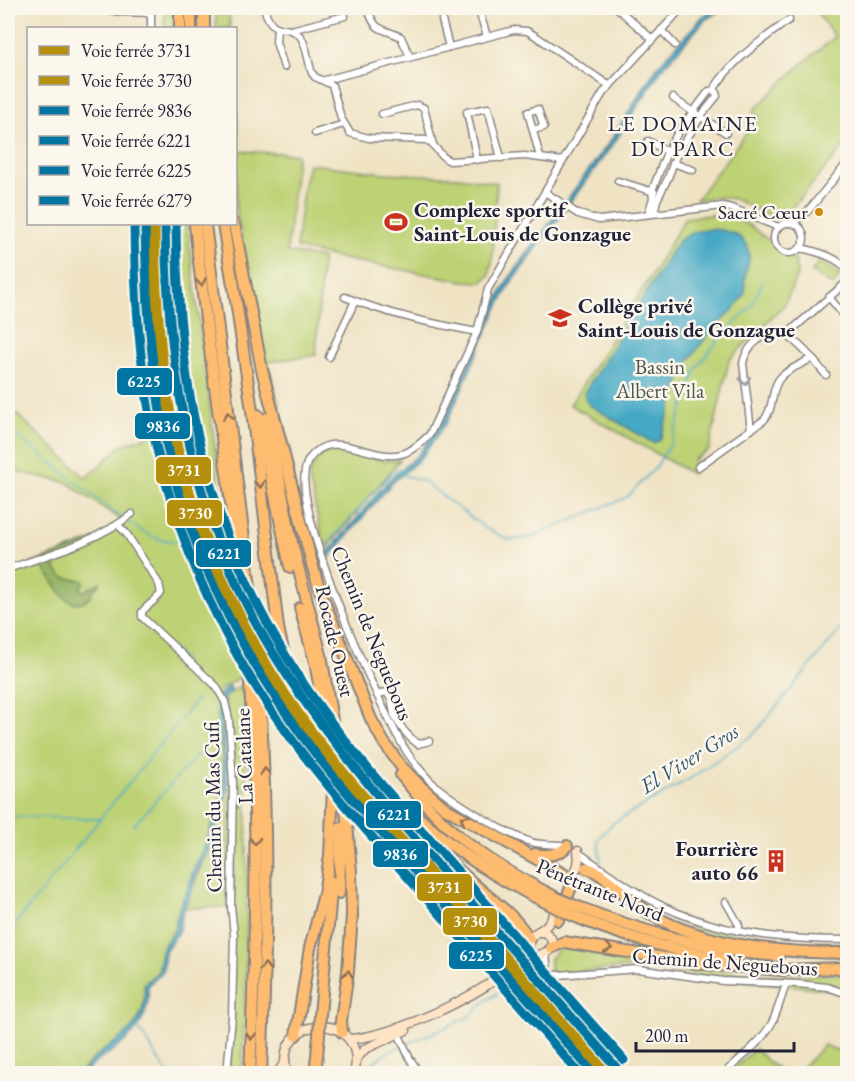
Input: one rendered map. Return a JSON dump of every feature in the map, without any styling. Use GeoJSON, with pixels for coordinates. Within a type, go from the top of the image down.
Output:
{"type":"FeatureCollection","features":[{"type":"Feature","properties":{"kind":"highway"},"geometry":{"type":"LineString","coordinates":[[180,8],[180,27]]}},
{"type":"Feature","properties":{"kind":"highway"},"geometry":{"type":"LineString","coordinates":[[190,8],[191,27]]}},
{"type":"Feature","properties":{"kind":"highway"},"geometry":{"type":"LineString","coordinates":[[204,8],[204,27]]}},
{"type":"Feature","properties":{"kind":"highway"},"geometry":{"type":"LineString","coordinates":[[211,8],[211,27]]}},
{"type":"Feature","properties":{"kind":"highway","name":"La Catalane"},"geometry":{"type":"LineString","coordinates":[[195,225],[248,656],[254,770],[256,874],[255,1071]]}},
{"type":"Feature","properties":{"kind":"highway","name":"La Catalane"},"geometry":{"type":"LineString","coordinates":[[205,225],[260,678],[265,772],[266,874],[255,1071]]}},
{"type":"Feature","properties":{"kind":"highway"},"geometry":{"type":"LineString","coordinates":[[224,225],[282,650],[296,688],[304,703],[335,735],[348,756],[404,810],[446,857],[532,939]]}},
{"type":"Feature","properties":{"kind":"highway"},"geometry":{"type":"LineString","coordinates":[[232,225],[262,370],[319,588],[371,719],[400,765],[418,785],[445,808],[470,823],[516,846],[579,872],[591,868],[646,912],[671,926],[697,935],[738,944],[798,952],[846,962]]}},
{"type":"Feature","properties":{"kind":"highway","name":"Rocade Ouest"},"geometry":{"type":"LineString","coordinates":[[232,225],[274,457],[302,587],[321,655],[335,735],[341,860],[322,1036],[315,1074]]}},
{"type":"Feature","properties":{"kind":"highway","name":"Rocade Ouest"},"geometry":{"type":"LineString","coordinates":[[233,280],[285,545],[315,662],[326,722],[331,771],[339,784]]}},
{"type":"Feature","properties":{"kind":"highway","name":"Pénétrante Nord"},"geometry":{"type":"LineString","coordinates":[[319,588],[342,656],[368,720],[395,767],[433,813],[469,847],[555,902]]}},
{"type":"Feature","properties":{"kind":"highway","name":"Pénétrante Nord"},"geometry":{"type":"LineString","coordinates":[[335,735],[436,833],[465,856],[502,880],[571,909],[691,944],[749,954],[846,962]]}},
{"type":"Feature","properties":{"kind":"highway"},"geometry":{"type":"LineString","coordinates":[[296,1035],[310,948],[324,894],[339,784]]}},
{"type":"Feature","properties":{"kind":"highway"},"geometry":{"type":"LineString","coordinates":[[339,784],[351,872],[352,915],[348,972],[341,1021],[346,1035]]}},
{"type":"Feature","properties":{"kind":"highway"},"geometry":{"type":"LineString","coordinates":[[516,846],[546,856],[562,852],[567,846]]}},
{"type":"Feature","properties":{"kind":"highway"},"geometry":{"type":"LineString","coordinates":[[558,920],[579,872]]}},
{"type":"Feature","properties":{"kind":"highway"},"geometry":{"type":"LineString","coordinates":[[547,953],[564,942],[704,964],[781,970],[846,962]]}},
{"type":"Feature","properties":{"kind":"highway","name":"Rocade Ouest"},"geometry":{"type":"LineString","coordinates":[[322,1036],[322,1074]]}},
{"type":"Feature","properties":{"kind":"main road"},"geometry":{"type":"LineString","coordinates":[[346,1035],[385,1032],[458,1001],[514,965],[532,939],[549,922],[579,872],[580,853],[567,846]]}},
{"type":"Feature","properties":{"kind":"main road"},"geometry":{"type":"LineString","coordinates":[[547,953],[558,920]]}},
{"type":"Feature","properties":{"kind":"main road"},"geometry":{"type":"LineString","coordinates":[[532,939],[548,934],[547,953]]}},
{"type":"Feature","properties":{"kind":"main road"},"geometry":{"type":"LineString","coordinates":[[532,939],[534,953],[547,953]]}},
{"type":"Feature","properties":{"kind":"main road"},"geometry":{"type":"LineString","coordinates":[[357,1058],[364,1049],[455,1009],[513,973],[531,958],[547,953]]}},
{"type":"Feature","properties":{"kind":"main road"},"geometry":{"type":"LineString","coordinates":[[287,1074],[285,1062],[288,1045],[306,1028],[318,1025],[331,1026],[346,1035],[357,1058],[355,1073]]}},
{"type":"Feature","properties":{"kind":"main road"},"geometry":{"type":"LineString","coordinates":[[277,1074],[285,1062]]}},
{"type":"Feature","properties":{"kind":"street"},"geometry":{"type":"LineString","coordinates":[[98,8],[121,12],[151,10],[151,27]]}},
{"type":"Feature","properties":{"kind":"street"},"geometry":{"type":"LineString","coordinates":[[264,8],[270,22],[277,28],[298,33],[302,39],[312,74],[332,85],[344,124],[350,133],[358,136],[426,140],[434,145]]}},
{"type":"Feature","properties":{"kind":"street"},"geometry":{"type":"LineString","coordinates":[[369,8],[372,21],[379,28],[401,37],[410,57]]}},
{"type":"Feature","properties":{"kind":"street"},"geometry":{"type":"LineString","coordinates":[[449,47],[442,20],[444,15],[471,8]]}},
{"type":"Feature","properties":{"kind":"street"},"geometry":{"type":"LineString","coordinates":[[478,8],[487,36]]}},
{"type":"Feature","properties":{"kind":"street"},"geometry":{"type":"LineString","coordinates":[[617,8],[652,39]]}},
{"type":"Feature","properties":{"kind":"street"},"geometry":{"type":"LineString","coordinates":[[345,297],[404,317],[477,332],[488,289],[599,100],[682,8]]}},
{"type":"Feature","properties":{"kind":"street"},"geometry":{"type":"LineString","coordinates":[[290,30],[345,16]]}},
{"type":"Feature","properties":{"kind":"street"},"geometry":{"type":"LineString","coordinates":[[651,214],[652,191],[667,152],[692,112],[709,91],[714,89],[755,45],[789,20]]}},
{"type":"Feature","properties":{"kind":"street"},"geometry":{"type":"LineString","coordinates":[[277,28],[276,38],[284,67]]}},
{"type":"Feature","properties":{"kind":"street"},"geometry":{"type":"LineString","coordinates":[[324,80],[514,30],[527,31],[610,86]]}},
{"type":"Feature","properties":{"kind":"street"},"geometry":{"type":"LineString","coordinates":[[661,30],[675,45]]}},
{"type":"Feature","properties":{"kind":"street"},"geometry":{"type":"LineString","coordinates":[[651,214],[674,160],[701,116],[717,96],[714,89]]}},
{"type":"Feature","properties":{"kind":"street"},"geometry":{"type":"LineString","coordinates":[[673,98],[726,133]]}},
{"type":"Feature","properties":{"kind":"street"},"geometry":{"type":"LineString","coordinates":[[382,114],[421,105],[424,108],[434,145],[444,159],[460,161],[501,158],[562,161]]}},
{"type":"Feature","properties":{"kind":"street"},"geometry":{"type":"LineString","coordinates":[[477,160],[467,112],[488,108],[501,158]]}},
{"type":"Feature","properties":{"kind":"street"},"geometry":{"type":"LineString","coordinates":[[315,133],[344,124]]}},
{"type":"Feature","properties":{"kind":"street"},"geometry":{"type":"LineString","coordinates":[[533,130],[543,159],[556,172]]}},
{"type":"Feature","properties":{"kind":"street"},"geometry":{"type":"LineString","coordinates":[[648,141],[667,152],[674,160],[693,170]]}},
{"type":"Feature","properties":{"kind":"street"},"geometry":{"type":"LineString","coordinates":[[793,223],[808,211],[848,162]]}},
{"type":"Feature","properties":{"kind":"street"},"geometry":{"type":"LineString","coordinates":[[618,181],[661,195]]}},
{"type":"Feature","properties":{"kind":"street"},"geometry":{"type":"LineString","coordinates":[[545,192],[588,218],[599,220],[723,206],[735,208],[778,227]]}},
{"type":"Feature","properties":{"kind":"street"},"geometry":{"type":"LineString","coordinates":[[802,245],[802,229],[808,211]]}},
{"type":"Feature","properties":{"kind":"street"},"geometry":{"type":"LineString","coordinates":[[758,220],[774,236]]}},
{"type":"Feature","properties":{"kind":"street"},"geometry":{"type":"LineString","coordinates":[[802,229],[793,223],[786,223],[778,227],[774,236],[775,244],[781,251],[791,253],[802,245]]}},
{"type":"Feature","properties":{"kind":"street"},"geometry":{"type":"LineString","coordinates":[[144,225],[148,321],[153,369],[166,441]]}},
{"type":"Feature","properties":{"kind":"street"},"geometry":{"type":"LineString","coordinates":[[802,245],[843,264],[848,270]]}},
{"type":"Feature","properties":{"kind":"street"},"geometry":{"type":"LineString","coordinates":[[786,335],[848,281]]}},
{"type":"Feature","properties":{"kind":"street"},"geometry":{"type":"LineString","coordinates":[[829,297],[848,321]]}},
{"type":"Feature","properties":{"kind":"street"},"geometry":{"type":"LineString","coordinates":[[329,357],[355,301]]}},
{"type":"Feature","properties":{"kind":"street"},"geometry":{"type":"LineString","coordinates":[[751,430],[744,356],[767,331],[773,330],[786,335],[812,358],[826,375]]}},
{"type":"Feature","properties":{"kind":"street","name":"Chemin de Neguebous"},"geometry":{"type":"LineString","coordinates":[[477,332],[430,434],[419,446],[405,453],[381,456],[340,444],[321,448],[308,462],[304,487],[322,559],[377,695],[406,752],[432,782],[465,806],[522,839],[533,843],[567,846]]}},
{"type":"Feature","properties":{"kind":"street"},"geometry":{"type":"LineString","coordinates":[[698,467],[770,414],[777,383],[781,376],[812,358]]}},
{"type":"Feature","properties":{"kind":"street"},"geometry":{"type":"LineString","coordinates":[[8,569],[99,535],[132,514]]}},
{"type":"Feature","properties":{"kind":"street","name":"Chemin du Mas Cufi"},"geometry":{"type":"LineString","coordinates":[[118,525],[126,533],[159,584],[161,593],[144,608],[142,617],[220,691],[229,719],[233,783],[231,906],[234,935],[232,1016],[227,1074]]}},
{"type":"Feature","properties":{"kind":"street"},"geometry":{"type":"LineString","coordinates":[[377,695],[386,692],[390,695],[396,717],[410,738],[418,744],[429,741]]}},
{"type":"Feature","properties":{"kind":"street"},"geometry":{"type":"LineString","coordinates":[[580,853],[629,886],[689,917],[738,931],[796,939],[848,940]]}},
{"type":"Feature","properties":{"kind":"street","name":"Chemin de Neguebous"},"geometry":{"type":"LineString","coordinates":[[726,902],[739,925],[738,931]]}},
{"type":"Feature","properties":{"kind":"street","name":"Chemin de Neguebous"},"geometry":{"type":"LineString","coordinates":[[547,953],[548,974],[639,969],[723,981],[827,987],[848,994]]}},
{"type":"Feature","properties":{"kind":"street"},"geometry":{"type":"LineString","coordinates":[[723,1074],[765,1033],[773,1021],[786,984]]}},
{"type":"Feature","properties":{"kind":"street"},"geometry":{"type":"LineString","coordinates":[[398,1033],[420,1074]]}},
{"type":"Feature","properties":{"kind":"green space"},"geometry":{"type":"Polygon","coordinates":[[[165,8],[173,8],[174,27],[164,27],[165,8]]]}},
{"type":"Feature","properties":{"kind":"green space"},"geometry":{"type":"Polygon","coordinates":[[[216,8],[229,8],[230,27],[216,27],[216,8]]]}},
{"type":"Feature","properties":{"kind":"green space"},"geometry":{"type":"Polygon","coordinates":[[[814,8],[847,8],[847,143],[785,216],[764,214],[730,198],[696,200],[759,116],[752,112],[797,68],[835,37],[814,8]]]}},
{"type":"Feature","properties":{"kind":"green space"},"geometry":{"type":"Polygon","coordinates":[[[237,116],[239,151],[297,154],[287,252],[322,258],[316,355],[268,362],[291,452],[286,454],[264,362],[237,214],[237,116]]]}},
{"type":"Feature","properties":{"kind":"green space","name":"Complexe sportif Saint-Louis de Gonzague"},"geometry":{"type":"Polygon","coordinates":[[[309,164],[384,173],[459,177],[497,183],[489,276],[482,282],[464,281],[296,248],[304,184],[309,164]]]}},
{"type":"Feature","properties":{"kind":"green space","name":"Bassin Albert Vila"},"geometry":{"type":"Polygon","coordinates":[[[717,214],[732,216],[750,226],[795,260],[797,275],[785,304],[729,360],[709,450],[693,460],[692,474],[570,405],[685,218],[717,214]]]}},
{"type":"Feature","properties":{"kind":"green space"},"geometry":{"type":"Polygon","coordinates":[[[159,225],[187,225],[233,592],[198,502],[185,457],[167,367],[159,273],[159,225]]]}},
{"type":"Feature","properties":{"kind":"green space"},"geometry":{"type":"Polygon","coordinates":[[[819,261],[840,275],[833,286],[812,272],[819,261]]]}},
{"type":"Feature","properties":{"kind":"green space"},"geometry":{"type":"Polygon","coordinates":[[[8,406],[86,478],[122,445],[154,434],[157,422],[165,420],[190,510],[210,562],[234,614],[240,641],[242,676],[218,693],[224,788],[206,844],[180,906],[174,931],[161,950],[159,971],[144,984],[144,1002],[140,1016],[133,1027],[101,1052],[80,1073],[17,1073],[8,1062],[8,572],[100,538],[119,528],[121,520],[66,482],[8,470],[8,406]]]}},
{"type":"Feature","properties":{"kind":"green space"},"geometry":{"type":"Polygon","coordinates":[[[332,450],[382,460],[400,460],[325,551],[309,478],[316,460],[332,450]]]}},
{"type":"Feature","properties":{"kind":"green space"},"geometry":{"type":"Polygon","coordinates":[[[92,542],[92,548],[54,565],[62,576],[82,580],[84,583],[80,588],[83,592],[100,582],[100,585],[91,592],[92,596],[76,603],[64,596],[44,569],[46,559],[92,542]]]}},
{"type":"Feature","properties":{"kind":"green space"},"geometry":{"type":"Polygon","coordinates":[[[242,685],[247,879],[242,1074],[229,1073],[236,788],[225,697],[242,685]]]}},
{"type":"Feature","properties":{"kind":"green space"},"geometry":{"type":"Polygon","coordinates":[[[228,788],[231,788],[228,907],[184,908],[214,833],[228,788]]]}},
{"type":"Feature","properties":{"kind":"green space"},"geometry":{"type":"Polygon","coordinates":[[[599,870],[653,904],[692,921],[757,937],[847,943],[847,949],[808,949],[698,931],[648,908],[599,870]]]}},
{"type":"Feature","properties":{"kind":"green space"},"geometry":{"type":"Polygon","coordinates":[[[564,945],[568,949],[579,948],[681,966],[732,972],[783,975],[847,974],[847,991],[723,979],[639,967],[550,972],[550,958],[564,945]]]}},
{"type":"Feature","properties":{"kind":"green space"},"geometry":{"type":"Polygon","coordinates":[[[824,1045],[847,1054],[847,1073],[728,1074],[755,1049],[778,1068],[788,1072],[794,1071],[805,1065],[824,1045]]]}},
{"type":"Feature","properties":{"kind":"water"},"geometry":{"type":"Polygon","coordinates":[[[716,8],[726,8],[706,19],[661,70],[616,140],[511,283],[495,313],[447,422],[421,458],[391,484],[328,559],[327,554],[388,481],[418,455],[444,419],[491,311],[508,280],[613,137],[657,67],[703,16],[716,8]]]}},
{"type":"Feature","properties":{"kind":"water"},"geometry":{"type":"Polygon","coordinates":[[[710,229],[732,233],[747,245],[749,260],[745,277],[745,294],[732,311],[711,331],[686,364],[661,437],[659,441],[653,443],[589,405],[584,393],[678,241],[693,232],[710,229]]]}},
{"type":"Feature","properties":{"kind":"water"},"geometry":{"type":"Polygon","coordinates":[[[230,687],[232,691],[225,697],[222,705],[228,788],[210,847],[196,874],[193,888],[184,908],[178,933],[165,951],[163,972],[148,985],[145,1014],[136,1030],[122,1044],[85,1073],[80,1074],[90,1062],[132,1027],[140,1016],[144,1002],[144,984],[159,971],[161,950],[174,931],[180,906],[206,844],[224,788],[218,704],[221,694],[230,687]]]}},
{"type":"Feature","properties":{"kind":"waterway"},"geometry":{"type":"LineString","coordinates":[[400,474],[423,481],[485,528],[509,540],[529,538],[627,497],[656,467],[671,443],[696,369],[718,340],[751,307],[763,281]]}},
{"type":"Feature","properties":{"kind":"waterway"},"geometry":{"type":"LineString","coordinates":[[8,429],[123,519]]}},
{"type":"Feature","properties":{"kind":"waterway"},"geometry":{"type":"LineString","coordinates":[[324,548],[386,479],[397,469],[402,469]]}},
{"type":"Feature","properties":{"kind":"waterway"},"geometry":{"type":"LineString","coordinates":[[127,522],[152,537],[168,541],[197,537]]}},
{"type":"Feature","properties":{"kind":"waterway"},"geometry":{"type":"LineString","coordinates":[[140,619],[184,660]]}},
{"type":"Feature","properties":{"kind":"waterway","name":"El Viver Gros"},"geometry":{"type":"LineString","coordinates":[[601,863],[598,839],[613,823],[691,778],[753,735],[848,620]]}},
{"type":"Feature","properties":{"kind":"waterway"},"geometry":{"type":"LineString","coordinates":[[270,661],[274,648]]}},
{"type":"Feature","properties":{"kind":"waterway"},"geometry":{"type":"LineString","coordinates":[[223,690],[230,685]]}},
{"type":"Feature","properties":{"kind":"waterway"},"geometry":{"type":"LineString","coordinates":[[134,825],[216,734],[218,696]]}},
{"type":"Feature","properties":{"kind":"waterway"},"geometry":{"type":"LineString","coordinates":[[8,933],[197,699]]}},
{"type":"Feature","properties":{"kind":"waterway"},"geometry":{"type":"LineString","coordinates":[[8,816],[100,819]]}},
{"type":"Feature","properties":{"kind":"waterway","name":"El Viver Gros"},"geometry":{"type":"LineString","coordinates":[[407,1044],[469,1017],[485,1001],[514,984]]}},
{"type":"Feature","properties":{"kind":"waterway","name":"El Viver Gros"},"geometry":{"type":"LineString","coordinates":[[137,1026],[168,1074]]}},
{"type":"Feature","properties":{"kind":"waterway","name":"El Viver Gros"},"geometry":{"type":"LineString","coordinates":[[366,1074],[377,1060],[401,1046]]}},
{"type":"Feature","properties":{"kind":"rail line","name":"6225"},"geometry":{"type":"LineString","coordinates":[[134,225],[141,353],[157,449],[175,514],[187,547],[231,644],[268,705],[319,774],[580,1074]]}},
{"type":"Feature","properties":{"kind":"rail line","name":"9836"},"geometry":{"type":"LineString","coordinates":[[145,225],[152,351],[166,445],[196,542],[240,637],[275,697],[326,767],[594,1074]]}},
{"type":"Feature","properties":{"kind":"rail line","name":"3730"},"geometry":{"type":"LineString","coordinates":[[153,225],[154,273],[162,366],[179,458],[191,503],[207,548],[243,627],[282,694],[331,760],[604,1074]]}},
{"type":"Feature","properties":{"kind":"rail line","name":"3731"},"geometry":{"type":"LineString","coordinates":[[155,225],[161,342],[180,458],[204,533],[224,582],[248,630],[290,700],[336,762],[385,821],[608,1074]]}},
{"type":"Feature","properties":{"kind":"rail line","name":"6221"},"geometry":{"type":"LineString","coordinates":[[165,225],[172,340],[191,451],[213,526],[233,576],[256,622],[282,667],[341,750],[442,870],[616,1067]]}},
{"type":"Feature","properties":{"kind":"rail line","name":"6279"},"geometry":{"type":"LineString","coordinates":[[176,225],[182,338],[201,450],[232,548],[266,620],[307,689],[352,749],[624,1060]]}},
{"type":"Feature","properties":{"kind":"place","name":"Sacré Cœur"},"geometry":{"type":"Point","coordinates":[819,212]}},
{"type":"Feature","properties":{"kind":"place","name":"Complexe sportif Saint-Louis de Gonzague"},"geometry":{"type":"Point","coordinates":[396,222]}},
{"type":"Feature","properties":{"kind":"place","name":"Collège privé Saint-Louis de Gonzague"},"geometry":{"type":"Point","coordinates":[560,318]}},
{"type":"Feature","properties":{"kind":"place","name":"Fourrière auto 66"},"geometry":{"type":"Point","coordinates":[776,861]}},
{"type":"Feature","properties":{"kind":"district","name":"LE DOMAINE DU PARC"},"geometry":{"type":"Point","coordinates":[683,136]}}]}
